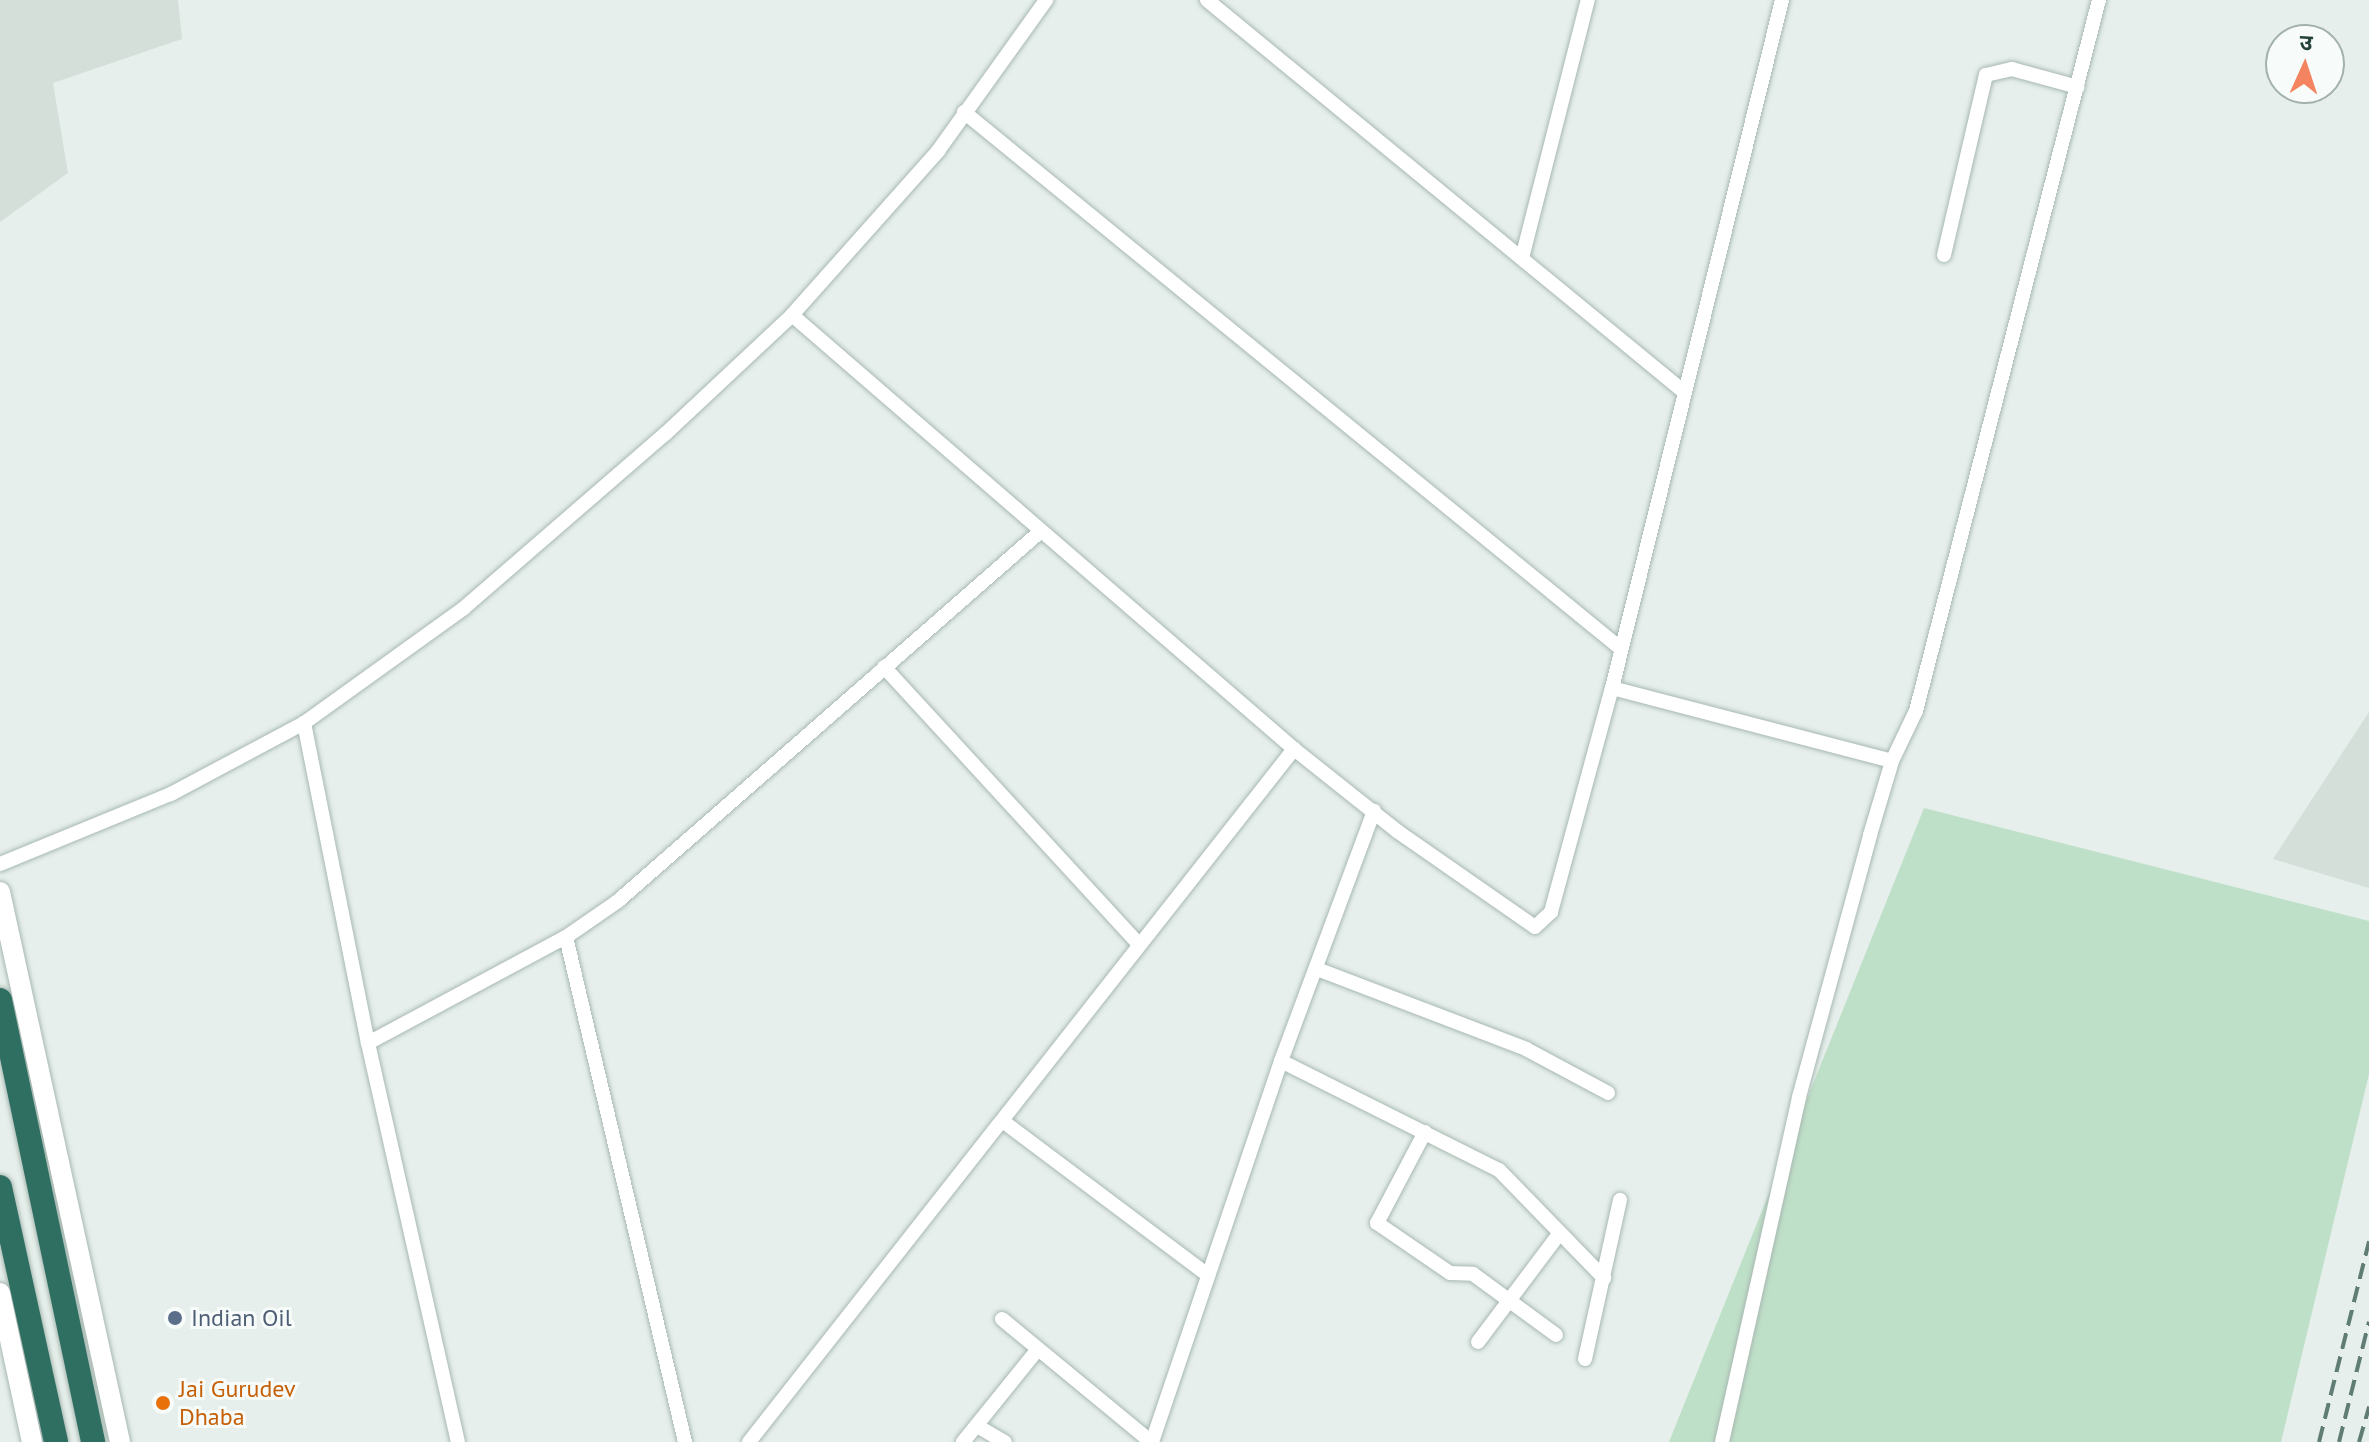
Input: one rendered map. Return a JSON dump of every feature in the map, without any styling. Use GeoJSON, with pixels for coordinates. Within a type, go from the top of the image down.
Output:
{"type":"FeatureCollection","features":[{"type":"Feature","properties":{"kind":"highway"},"geometry":{"type":"LineString","coordinates":[[0,1000],[93,1442]]}},
{"type":"Feature","properties":{"kind":"highway"},"geometry":{"type":"LineString","coordinates":[[0,1187],[56,1442]]}},
{"type":"Feature","properties":{"kind":"street"},"geometry":{"type":"LineString","coordinates":[[0,864],[171,794],[304,723],[464,608],[665,434],[792,315],[938,151],[1046,0]]}},
{"type":"Feature","properties":{"kind":"street"},"geometry":{"type":"LineString","coordinates":[[1207,0],[1683,391]]}},
{"type":"Feature","properties":{"kind":"street"},"geometry":{"type":"LineString","coordinates":[[1522,258],[1588,0]]}},
{"type":"Feature","properties":{"kind":"street"},"geometry":{"type":"LineString","coordinates":[[792,315],[1294,749],[1518,920],[1535,927],[1551,912],[1612,688],[1782,0]]}},
{"type":"Feature","properties":{"kind":"street"},"geometry":{"type":"LineString","coordinates":[[1722,1442],[1799,1097],[1892,761],[1916,711],[2099,0]]}},
{"type":"Feature","properties":{"kind":"street"},"geometry":{"type":"LineString","coordinates":[[1944,255],[1986,75],[2012,69],[2078,87]]}},
{"type":"Feature","properties":{"kind":"street"},"geometry":{"type":"LineString","coordinates":[[964,112],[1620,648]]}},
{"type":"Feature","properties":{"kind":"street"},"geometry":{"type":"LineString","coordinates":[[368,1043],[566,937],[636,886],[1041,531]]}},
{"type":"Feature","properties":{"kind":"street"},"geometry":{"type":"LineString","coordinates":[[884,667],[1139,944]]}},
{"type":"Feature","properties":{"kind":"street"},"geometry":{"type":"LineString","coordinates":[[1612,688],[1892,761]]}},
{"type":"Feature","properties":{"kind":"street"},"geometry":{"type":"LineString","coordinates":[[304,723],[368,1043],[458,1442]]}},
{"type":"Feature","properties":{"kind":"street"},"geometry":{"type":"LineString","coordinates":[[749,1442],[1004,1122],[1139,944],[1294,749]]}},
{"type":"Feature","properties":{"kind":"street"},"geometry":{"type":"LineString","coordinates":[[1002,1319],[1151,1442],[1281,1061],[1374,811]]}},
{"type":"Feature","properties":{"kind":"street"},"geometry":{"type":"LineString","coordinates":[[0,892],[120,1442]]}},
{"type":"Feature","properties":{"kind":"street"},"geometry":{"type":"LineString","coordinates":[[566,937],[685,1442]]}},
{"type":"Feature","properties":{"kind":"street"},"geometry":{"type":"LineString","coordinates":[[1317,969],[1512,1043],[1608,1093]]}},
{"type":"Feature","properties":{"kind":"street"},"geometry":{"type":"LineString","coordinates":[[1281,1061],[1425,1132],[1516,1183],[1559,1234],[1604,1278]]}},
{"type":"Feature","properties":{"kind":"street"},"geometry":{"type":"LineString","coordinates":[[1004,1122],[1208,1275]]}},
{"type":"Feature","properties":{"kind":"street"},"geometry":{"type":"LineString","coordinates":[[1425,1132],[1377,1223],[1450,1273],[1473,1274],[1556,1335]]}},
{"type":"Feature","properties":{"kind":"street"},"geometry":{"type":"LineString","coordinates":[[1585,1359],[1620,1200]]}},
{"type":"Feature","properties":{"kind":"street"},"geometry":{"type":"LineString","coordinates":[[1478,1342],[1559,1234]]}},
{"type":"Feature","properties":{"kind":"street"},"geometry":{"type":"LineString","coordinates":[[0,1293],[32,1442]]}},
{"type":"Feature","properties":{"kind":"street"},"geometry":{"type":"LineString","coordinates":[[963,1442],[1038,1349]]}},
{"type":"Feature","properties":{"kind":"street"},"geometry":{"type":"LineString","coordinates":[[977,1426],[1005,1442]]}},
{"type":"Feature","properties":{"kind":"shaded area"},"geometry":{"type":"Polygon","coordinates":[[[0,0],[178,0],[182,39],[53,83],[68,173],[0,222],[0,0]]]}},
{"type":"Feature","properties":{"kind":"shaded area"},"geometry":{"type":"Polygon","coordinates":[[[2369,712],[2369,888],[2273,859],[2369,712]]]}},
{"type":"Feature","properties":{"kind":"green space"},"geometry":{"type":"Polygon","coordinates":[[[1924,808],[2369,921],[2369,1074],[2281,1442],[1669,1442],[1924,808]]]}},
{"type":"Feature","properties":{"kind":"railway"},"geometry":{"type":"LineString","coordinates":[[2319,1442],[2369,1241]]}},
{"type":"Feature","properties":{"kind":"railway"},"geometry":{"type":"LineString","coordinates":[[2339,1442],[2369,1322]]}},
{"type":"Feature","properties":{"kind":"railway"},"geometry":{"type":"LineString","coordinates":[[2359,1442],[2369,1406]]}},
{"type":"Feature","properties":{"kind":"place","name":"Indian Oil"},"geometry":{"type":"Point","coordinates":[175,1318]}},
{"type":"Feature","properties":{"kind":"place","name":"Jai Gurudev Dhaba"},"geometry":{"type":"Point","coordinates":[163,1403]}}]}
